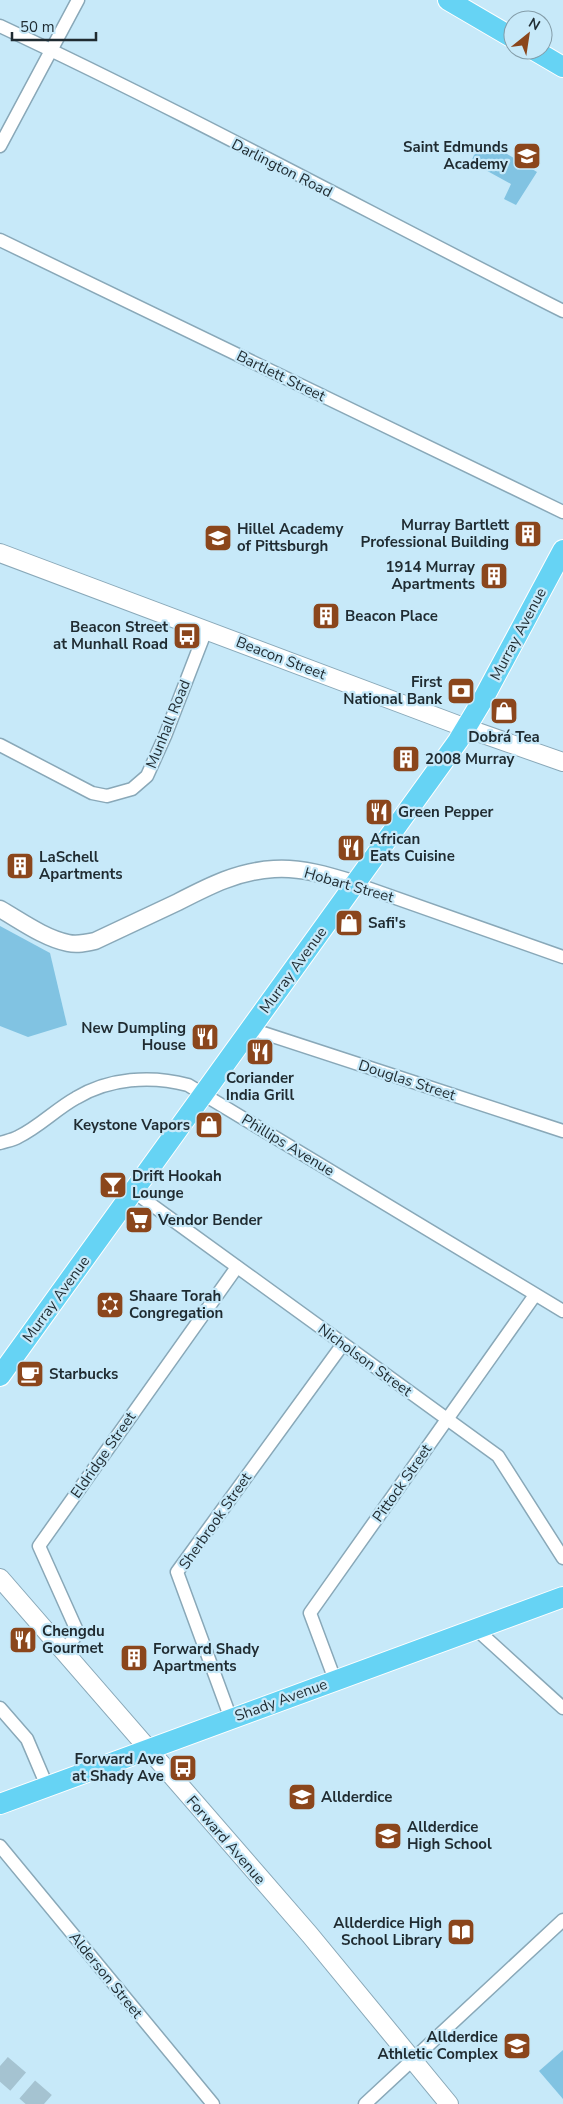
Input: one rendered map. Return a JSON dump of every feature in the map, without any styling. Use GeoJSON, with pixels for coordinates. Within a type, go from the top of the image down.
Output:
{"type":"FeatureCollection","features":[{"type":"Feature","properties":{"kind":"main road"},"geometry":{"type":"LineString","coordinates":[[448,0],[503,32]]}},
{"type":"Feature","properties":{"kind":"main road"},"geometry":{"type":"LineString","coordinates":[[551,60],[563,67]]}},
{"type":"Feature","properties":{"kind":"main road","name":"Murray Avenue"},"geometry":{"type":"LineString","coordinates":[[0,1376],[356,884],[466,728],[563,550]]}},
{"type":"Feature","properties":{"kind":"main road","name":"Beacon Street"},"geometry":{"type":"LineString","coordinates":[[0,553],[466,728],[563,762]]}},
{"type":"Feature","properties":{"kind":"main road","name":"Forward Avenue"},"geometry":{"type":"LineString","coordinates":[[0,1578],[310,1934],[449,2104]]}},
{"type":"Feature","properties":{"kind":"main road","name":"Shady Avenue"},"geometry":{"type":"LineString","coordinates":[[0,1804],[563,1597]]}},
{"type":"Feature","properties":{"kind":"street"},"geometry":{"type":"LineString","coordinates":[[0,146],[78,0]]}},
{"type":"Feature","properties":{"kind":"street","name":"Darlington Road"},"geometry":{"type":"LineString","coordinates":[[0,26],[51,49],[483,272],[563,311]]}},
{"type":"Feature","properties":{"kind":"street","name":"Bartlett Street"},"geometry":{"type":"LineString","coordinates":[[0,240],[563,512]]}},
{"type":"Feature","properties":{"kind":"street","name":"Munhall Road"},"geometry":{"type":"LineString","coordinates":[[0,745],[92,793],[107,796],[132,789],[147,776],[165,736],[206,630]]}},
{"type":"Feature","properties":{"kind":"street","name":"Hobart Street"},"geometry":{"type":"LineString","coordinates":[[0,909],[51,937],[69,943],[95,942],[224,879],[255,870],[276,868],[299,870],[356,884],[563,957]]}},
{"type":"Feature","properties":{"kind":"street","name":"Douglas Street"},"geometry":{"type":"LineString","coordinates":[[251,1029],[563,1131]]}},
{"type":"Feature","properties":{"kind":"street","name":"Phillips Avenue"},"geometry":{"type":"LineString","coordinates":[[0,1143],[18,1137],[77,1097],[119,1082],[143,1079],[167,1080],[188,1085],[563,1312]]}},
{"type":"Feature","properties":{"kind":"street","name":"Nicholson Street"},"geometry":{"type":"LineString","coordinates":[[134,1192],[498,1456],[563,1558]]}},
{"type":"Feature","properties":{"kind":"street","name":"Eldridge Street"},"geometry":{"type":"LineString","coordinates":[[63,1652],[78,1633],[39,1546],[237,1268]]}},
{"type":"Feature","properties":{"kind":"street","name":"Pittock Street"},"geometry":{"type":"LineString","coordinates":[[334,1680],[310,1613],[536,1295]]}},
{"type":"Feature","properties":{"kind":"street","name":"Sherbrook Street"},"geometry":{"type":"LineString","coordinates":[[231,1718],[177,1572],[343,1344]]}},
{"type":"Feature","properties":{"kind":"street"},"geometry":{"type":"LineString","coordinates":[[476,1629],[563,1708]]}},
{"type":"Feature","properties":{"kind":"street"},"geometry":{"type":"LineString","coordinates":[[0,1708],[27,1739],[47,1786]]}},
{"type":"Feature","properties":{"kind":"street","name":"Alderson Street"},"geometry":{"type":"LineString","coordinates":[[0,1846],[212,2104]]}},
{"type":"Feature","properties":{"kind":"street"},"geometry":{"type":"LineString","coordinates":[[365,2104],[563,1920]]}},
{"type":"Feature","properties":{"kind":"shaded area"},"geometry":{"type":"Polygon","coordinates":[[[489,143],[537,172],[516,205],[504,199],[511,184],[471,162],[474,155],[478,152],[483,154],[489,143]]]}},
{"type":"Feature","properties":{"kind":"shaded area"},"geometry":{"type":"Polygon","coordinates":[[[0,926],[50,953],[67,1025],[28,1037],[0,1026],[0,926]]]}},
{"type":"Feature","properties":{"kind":"shaded area"},"geometry":{"type":"Polygon","coordinates":[[[563,2050],[563,2099],[539,2071],[563,2050]]]}},
{"type":"Feature","properties":{"kind":"tunnel"},"geometry":{"type":"LineString","coordinates":[[0,2066],[44,2104]]}},
{"type":"Feature","properties":{"kind":"place","name":"Saint Edmunds Academy"},"geometry":{"type":"Point","coordinates":[527,156]}},
{"type":"Feature","properties":{"kind":"place","name":"Murray Bartlett Professional Building"},"geometry":{"type":"Point","coordinates":[528,534]}},
{"type":"Feature","properties":{"kind":"place","name":"Hillel Academy of Pittsburgh"},"geometry":{"type":"Point","coordinates":[218,538]}},
{"type":"Feature","properties":{"kind":"place","name":"1914 Murray Apartments"},"geometry":{"type":"Point","coordinates":[494,576]}},
{"type":"Feature","properties":{"kind":"place","name":"Beacon Place"},"geometry":{"type":"Point","coordinates":[326,616]}},
{"type":"Feature","properties":{"kind":"place","name":"Beacon Street at Munhall Road"},"geometry":{"type":"Point","coordinates":[187,636]}},
{"type":"Feature","properties":{"kind":"place","name":"First National Bank"},"geometry":{"type":"Point","coordinates":[461,691]}},
{"type":"Feature","properties":{"kind":"place","name":"Dobrá Tea"},"geometry":{"type":"Point","coordinates":[504,711]}},
{"type":"Feature","properties":{"kind":"place","name":"2008 Murray"},"geometry":{"type":"Point","coordinates":[406,759]}},
{"type":"Feature","properties":{"kind":"place","name":"Green Pepper"},"geometry":{"type":"Point","coordinates":[379,812]}},
{"type":"Feature","properties":{"kind":"place","name":"African Eats Cuisine"},"geometry":{"type":"Point","coordinates":[351,848]}},
{"type":"Feature","properties":{"kind":"place","name":"LaSchell Apartments"},"geometry":{"type":"Point","coordinates":[20,866]}},
{"type":"Feature","properties":{"kind":"place","name":"Safi's"},"geometry":{"type":"Point","coordinates":[349,923]}},
{"type":"Feature","properties":{"kind":"place","name":"New Dumpling House"},"geometry":{"type":"Point","coordinates":[205,1037]}},
{"type":"Feature","properties":{"kind":"place","name":"Coriander India Grill"},"geometry":{"type":"Point","coordinates":[260,1052]}},
{"type":"Feature","properties":{"kind":"place","name":"Keystone Vapors"},"geometry":{"type":"Point","coordinates":[209,1125]}},
{"type":"Feature","properties":{"kind":"place","name":"Drift Hookah Lounge"},"geometry":{"type":"Point","coordinates":[113,1185]}},
{"type":"Feature","properties":{"kind":"place","name":"Vendor Bender"},"geometry":{"type":"Point","coordinates":[139,1220]}},
{"type":"Feature","properties":{"kind":"place","name":"Shaare Torah Congregation"},"geometry":{"type":"Point","coordinates":[110,1305]}},
{"type":"Feature","properties":{"kind":"place","name":"Starbucks"},"geometry":{"type":"Point","coordinates":[30,1374]}},
{"type":"Feature","properties":{"kind":"place","name":"Chengdu Gourmet"},"geometry":{"type":"Point","coordinates":[23,1640]}},
{"type":"Feature","properties":{"kind":"place","name":"Forward Shady Apartments"},"geometry":{"type":"Point","coordinates":[134,1658]}},
{"type":"Feature","properties":{"kind":"place","name":"Forward Ave at Shady Ave"},"geometry":{"type":"Point","coordinates":[183,1768]}},
{"type":"Feature","properties":{"kind":"place","name":"Allderdice"},"geometry":{"type":"Point","coordinates":[302,1797]}},
{"type":"Feature","properties":{"kind":"place","name":"Allderdice High School"},"geometry":{"type":"Point","coordinates":[388,1836]}},
{"type":"Feature","properties":{"kind":"place","name":"Allderdice High School Library"},"geometry":{"type":"Point","coordinates":[461,1932]}},
{"type":"Feature","properties":{"kind":"place","name":"Allderdice Athletic Complex"},"geometry":{"type":"Point","coordinates":[517,2046]}}]}
